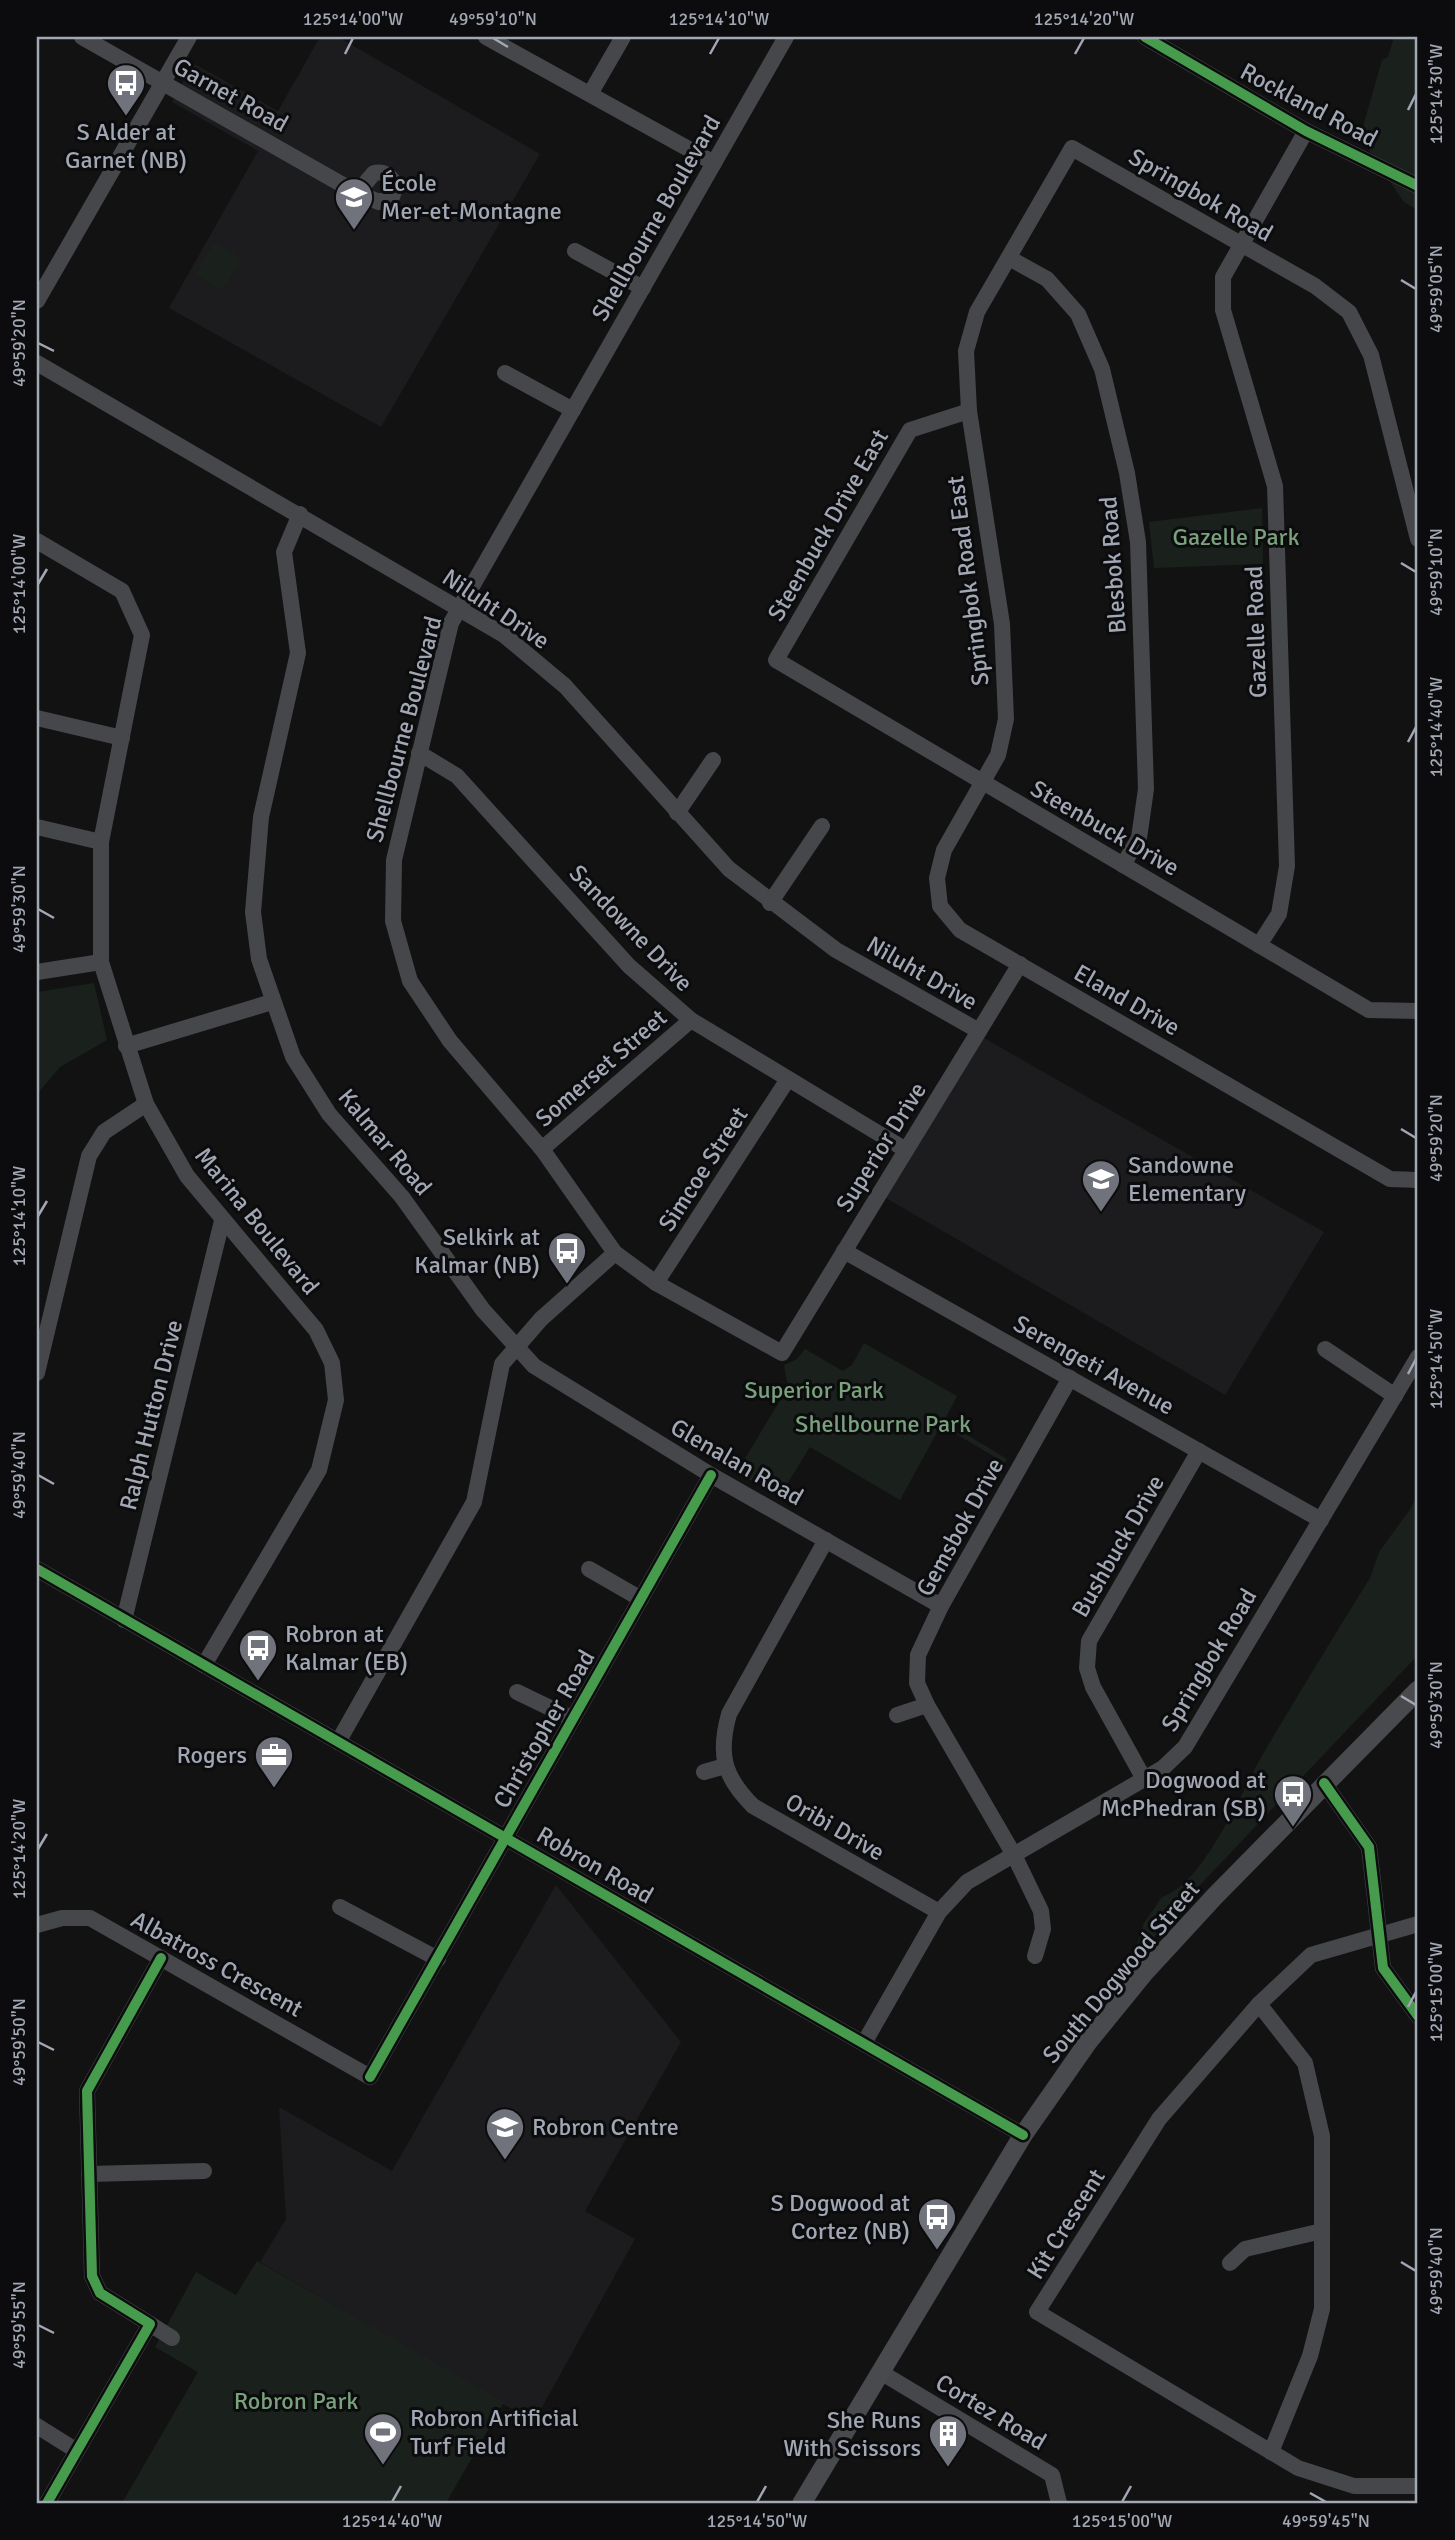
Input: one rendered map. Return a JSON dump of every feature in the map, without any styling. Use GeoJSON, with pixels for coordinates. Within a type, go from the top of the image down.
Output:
{"type":"FeatureCollection","features":[{"type":"Feature","properties":{"kind":"main road","name":"South Dogwood Street"},"geometry":{"type":"LineString","coordinates":[[802,2503],[1023,2135],[1088,2042],[1145,1972],[1324,1783],[1418,1690]]}},
{"type":"Feature","properties":{"kind":"street","name":"Garnet Road"},"geometry":{"type":"LineString","coordinates":[[82,37],[358,193]]}},
{"type":"Feature","properties":{"kind":"street"},"geometry":{"type":"LineString","coordinates":[[37,301],[189,37]]}},
{"type":"Feature","properties":{"kind":"street"},"geometry":{"type":"LineString","coordinates":[[486,37],[714,163]]}},
{"type":"Feature","properties":{"kind":"street"},"geometry":{"type":"LineString","coordinates":[[590,94],[624,37]]}},
{"type":"Feature","properties":{"kind":"street","name":"Shellbourne Boulevard"},"geometry":{"type":"LineString","coordinates":[[782,1353],[656,1283],[615,1252],[542,1149],[450,1041],[410,981],[393,921],[394,860],[451,623],[786,37]]}},
{"type":"Feature","properties":{"kind":"street","name":"Rockland Road"},"geometry":{"type":"LineString","coordinates":[[1145,37],[1306,131],[1418,186]]}},
{"type":"Feature","properties":{"kind":"street","name":"Gazelle Road"},"geometry":{"type":"LineString","coordinates":[[1259,945],[1279,914],[1287,866],[1275,486],[1223,310],[1223,277],[1306,131]]}},
{"type":"Feature","properties":{"kind":"street","name":"Springbok Road"},"geometry":{"type":"LineString","coordinates":[[969,411],[966,351],[977,312],[1072,148],[1315,286],[1349,312],[1371,355],[1418,539]]}},
{"type":"Feature","properties":{"kind":"street"},"geometry":{"type":"LineString","coordinates":[[575,251],[643,288]]}},
{"type":"Feature","properties":{"kind":"street","name":"Blesbok Road"},"geometry":{"type":"LineString","coordinates":[[1009,258],[1047,279],[1078,314],[1102,369],[1127,473],[1138,542],[1146,789],[1139,838],[1123,865]]}},
{"type":"Feature","properties":{"kind":"street","name":"Niluht Drive"},"geometry":{"type":"LineString","coordinates":[[37,363],[504,635],[565,686],[729,869],[836,950],[979,1031]]}},
{"type":"Feature","properties":{"kind":"street"},"geometry":{"type":"LineString","coordinates":[[505,373],[573,410]]}},
{"type":"Feature","properties":{"kind":"street","name":"Steenbuck Drive East"},"geometry":{"type":"LineString","coordinates":[[776,660],[910,429],[969,411]]}},
{"type":"Feature","properties":{"kind":"street","name":"Springbok Road East"},"geometry":{"type":"LineString","coordinates":[[969,411],[1002,624],[1006,719],[998,754],[984,783]]}},
{"type":"Feature","properties":{"kind":"street","name":"Kalmar Road"},"geometry":{"type":"LineString","coordinates":[[300,514],[284,552],[298,653],[261,817],[253,912],[260,959],[272,1002],[293,1057],[329,1114],[402,1197],[483,1310],[517,1348]]}},
{"type":"Feature","properties":{"kind":"street","name":"Marina Boulevard"},"geometry":{"type":"LineString","coordinates":[[37,541],[122,591],[142,635],[101,842],[101,962],[146,1104],[187,1176],[316,1330],[332,1363],[336,1401],[319,1469],[204,1665]]}},
{"type":"Feature","properties":{"kind":"street","name":"Steenbuck Drive"},"geometry":{"type":"LineString","coordinates":[[776,660],[1369,1010],[1418,1011]]}},
{"type":"Feature","properties":{"kind":"street"},"geometry":{"type":"LineString","coordinates":[[37,718],[122,738]]}},
{"type":"Feature","properties":{"kind":"street","name":"Sandowne Drive"},"geometry":{"type":"LineString","coordinates":[[418,753],[457,776],[629,966],[691,1020],[906,1150]]}},
{"type":"Feature","properties":{"kind":"street"},"geometry":{"type":"LineString","coordinates":[[677,813],[713,760]]}},
{"type":"Feature","properties":{"kind":"street","name":"Eland Drive"},"geometry":{"type":"LineString","coordinates":[[984,783],[944,849],[937,877],[940,906],[960,930],[1390,1180],[1418,1180]]}},
{"type":"Feature","properties":{"kind":"street"},"geometry":{"type":"LineString","coordinates":[[770,902],[822,826]]}},
{"type":"Feature","properties":{"kind":"street"},"geometry":{"type":"LineString","coordinates":[[37,827],[101,842]]}},
{"type":"Feature","properties":{"kind":"street"},"geometry":{"type":"LineString","coordinates":[[37,972],[101,962]]}},
{"type":"Feature","properties":{"kind":"street","name":"Superior Drive"},"geometry":{"type":"LineString","coordinates":[[782,1353],[1020,964]]}},
{"type":"Feature","properties":{"kind":"street"},"geometry":{"type":"LineString","coordinates":[[126,1046],[272,1002]]}},
{"type":"Feature","properties":{"kind":"street","name":"Somerset Street"},"geometry":{"type":"LineString","coordinates":[[542,1149],[691,1020]]}},
{"type":"Feature","properties":{"kind":"street","name":"Simcoe Street"},"geometry":{"type":"LineString","coordinates":[[656,1283],[788,1079]]}},
{"type":"Feature","properties":{"kind":"street"},"geometry":{"type":"LineString","coordinates":[[37,1373],[89,1156],[104,1132],[146,1104]]}},
{"type":"Feature","properties":{"kind":"street","name":"Ralph Hutton Drive"},"geometry":{"type":"LineString","coordinates":[[124,1620],[222,1221]]}},
{"type":"Feature","properties":{"kind":"street","name":"Serengeti Avenue"},"geometry":{"type":"LineString","coordinates":[[844,1251],[1321,1520]]}},
{"type":"Feature","properties":{"kind":"street"},"geometry":{"type":"LineString","coordinates":[[338,1742],[474,1502],[502,1364],[541,1320],[615,1252]]}},
{"type":"Feature","properties":{"kind":"street","name":"Glenalan Road"},"geometry":{"type":"LineString","coordinates":[[517,1348],[534,1366],[712,1475],[941,1606]]}},
{"type":"Feature","properties":{"kind":"street"},"geometry":{"type":"LineString","coordinates":[[1325,1349],[1395,1396]]}},
{"type":"Feature","properties":{"kind":"street","name":"Springbok Road"},"geometry":{"type":"LineString","coordinates":[[864,2043],[939,1912],[967,1882],[1163,1768],[1185,1746],[1418,1357]]}},
{"type":"Feature","properties":{"kind":"street","name":"Gemsbok Drive"},"geometry":{"type":"LineString","coordinates":[[1035,1956],[1043,1929],[1041,1912],[1014,1855],[927,1705],[918,1683],[918,1655],[941,1606],[1070,1378]]}},
{"type":"Feature","properties":{"kind":"street","name":"Bushbuck Drive"},"geometry":{"type":"LineString","coordinates":[[1144,1779],[1093,1687],[1087,1668],[1089,1641],[1199,1451]]}},
{"type":"Feature","properties":{"kind":"street","name":"Christopher Road"},"geometry":{"type":"LineString","coordinates":[[370,2077],[712,1475]]}},
{"type":"Feature","properties":{"kind":"street","name":"Oribi Drive"},"geometry":{"type":"LineString","coordinates":[[826,1540],[729,1714],[722,1738],[725,1766],[736,1789],[753,1806],[939,1912]]}},
{"type":"Feature","properties":{"kind":"street","name":"Robron Road"},"geometry":{"type":"LineString","coordinates":[[37,1569],[1023,2135]]}},
{"type":"Feature","properties":{"kind":"street"},"geometry":{"type":"LineString","coordinates":[[589,1569],[641,1600]]}},
{"type":"Feature","properties":{"kind":"street"},"geometry":{"type":"LineString","coordinates":[[517,1692],[573,1719]]}},
{"type":"Feature","properties":{"kind":"street"},"geometry":{"type":"LineString","coordinates":[[897,1715],[927,1705]]}},
{"type":"Feature","properties":{"kind":"street"},"geometry":{"type":"LineString","coordinates":[[704,1772],[725,1766]]}},
{"type":"Feature","properties":{"kind":"street"},"geometry":{"type":"LineString","coordinates":[[1324,1783],[1369,1847],[1382,1968],[1418,2017]]}},
{"type":"Feature","properties":{"kind":"street"},"geometry":{"type":"LineString","coordinates":[[340,1907],[438,1959]]}},
{"type":"Feature","properties":{"kind":"street","name":"Albatross Crescent"},"geometry":{"type":"LineString","coordinates":[[37,1925],[62,1918],[90,1918],[370,2077]]}},
{"type":"Feature","properties":{"kind":"street","name":"Kit Crescent"},"geometry":{"type":"LineString","coordinates":[[1418,1924],[1311,1955],[1259,2004],[1159,2119],[1037,2312],[1298,2468],[1354,2486],[1418,2486]]}},
{"type":"Feature","properties":{"kind":"street"},"geometry":{"type":"LineString","coordinates":[[161,1958],[87,2091],[89,2174],[92,2276],[100,2293],[172,2338]]}},
{"type":"Feature","properties":{"kind":"street"},"geometry":{"type":"LineString","coordinates":[[1259,2004],[1305,2063],[1322,2136],[1322,2309],[1310,2356],[1271,2452]]}},
{"type":"Feature","properties":{"kind":"street"},"geometry":{"type":"LineString","coordinates":[[89,2174],[204,2171]]}},
{"type":"Feature","properties":{"kind":"street"},"geometry":{"type":"LineString","coordinates":[[1230,2263],[1245,2249],[1322,2231]]}},
{"type":"Feature","properties":{"kind":"street"},"geometry":{"type":"LineString","coordinates":[[47,2503],[150,2324]]}},
{"type":"Feature","properties":{"kind":"street","name":"Cortez Road"},"geometry":{"type":"LineString","coordinates":[[882,2372],[1052,2475],[1059,2503]]}},
{"type":"Feature","properties":{"kind":"street"},"geometry":{"type":"LineString","coordinates":[[37,2426],[77,2451]]}},
{"type":"Feature","properties":{"kind":"shaded area","name":"École Mer-et-Montagne"},"geometry":{"type":"Polygon","coordinates":[[[320,37],[338,37],[540,154],[381,427],[169,308],[258,151],[172,102],[193,63],[278,111],[320,37]]]}},
{"type":"Feature","properties":{"kind":"shaded area","name":"Sandowne Elementary"},"geometry":{"type":"Polygon","coordinates":[[[977,1034],[1324,1232],[1225,1395],[879,1194],[977,1034]]]}},
{"type":"Feature","properties":{"kind":"shaded area","name":"Robron Centre"},"geometry":{"type":"Polygon","coordinates":[[[556,1885],[681,2042],[585,2211],[635,2239],[534,2422],[260,2262],[286,2219],[279,2107],[392,2171],[556,1885]]]}},
{"type":"Feature","properties":{"kind":"green space"},"geometry":{"type":"Polygon","coordinates":[[[1394,37],[1418,37],[1418,210],[1404,202],[1360,137],[1382,60],[1388,57],[1394,37]]]}},
{"type":"Feature","properties":{"kind":"green space"},"geometry":{"type":"Polygon","coordinates":[[[215,242],[241,258],[222,290],[196,275],[215,242]]]}},
{"type":"Feature","properties":{"kind":"green space","name":"Gazelle Park"},"geometry":{"type":"Polygon","coordinates":[[[1262,508],[1263,564],[1154,568],[1149,522],[1262,508]]]}},
{"type":"Feature","properties":{"kind":"green space"},"geometry":{"type":"Polygon","coordinates":[[[94,983],[107,1040],[60,1067],[37,1094],[37,992],[94,983]]]}},
{"type":"Feature","properties":{"kind":"green space","name":"Shellbourne Park"},"geometry":{"type":"Polygon","coordinates":[[[864,1343],[957,1396],[944,1421],[1007,1459],[1005,1463],[941,1425],[900,1500],[810,1447],[779,1497],[737,1472],[788,1387],[784,1365],[797,1359],[805,1349],[843,1371],[852,1365],[864,1343]]]}},
{"type":"Feature","properties":{"kind":"green space"},"geometry":{"type":"Polygon","coordinates":[[[1418,1493],[1418,1655],[1182,1904],[1137,1958],[1133,1957],[1144,1923],[1162,1897],[1178,1888],[1208,1854],[1267,1747],[1370,1578],[1379,1552],[1411,1508],[1418,1493]]]}},
{"type":"Feature","properties":{"kind":"green space","name":"Robron Park"},"geometry":{"type":"Polygon","coordinates":[[[257,2261],[504,2402],[446,2503],[122,2503],[198,2372],[155,2347],[196,2272],[236,2295],[257,2261]]]}},
{"type":"Feature","properties":{"kind":"cycle path"},"geometry":{"type":"LineString","coordinates":[[1145,37],[1306,131],[1418,186]]}},
{"type":"Feature","properties":{"kind":"cycle path"},"geometry":{"type":"LineString","coordinates":[[370,2077],[711,1475]]}},
{"type":"Feature","properties":{"kind":"cycle path"},"geometry":{"type":"LineString","coordinates":[[37,1569],[1023,2135]]}},
{"type":"Feature","properties":{"kind":"cycle path"},"geometry":{"type":"LineString","coordinates":[[1324,1783],[1369,1847],[1383,1968],[1418,2016]]}},
{"type":"Feature","properties":{"kind":"cycle path"},"geometry":{"type":"LineString","coordinates":[[47,2503],[150,2324],[100,2293],[92,2276],[87,2091],[161,1958]]}},
{"type":"Feature","properties":{"kind":"place","name":"S Alder at Garnet (NB)"},"geometry":{"type":"Point","coordinates":[126,117]}},
{"type":"Feature","properties":{"kind":"place","name":"École Mer-et-Montagne"},"geometry":{"type":"Point","coordinates":[354,231]}},
{"type":"Feature","properties":{"kind":"place","name":"Sandowne Elementary"},"geometry":{"type":"Point","coordinates":[1101,1213]}},
{"type":"Feature","properties":{"kind":"place","name":"Selkirk at Kalmar (NB)"},"geometry":{"type":"Point","coordinates":[567,1285]}},
{"type":"Feature","properties":{"kind":"place","name":"Robron at Kalmar (EB)"},"geometry":{"type":"Point","coordinates":[258,1682]}},
{"type":"Feature","properties":{"kind":"place","name":"Rogers"},"geometry":{"type":"Point","coordinates":[274,1789]}},
{"type":"Feature","properties":{"kind":"place","name":"Dogwood at McPhedran (SB)"},"geometry":{"type":"Point","coordinates":[1293,1828]}},
{"type":"Feature","properties":{"kind":"place","name":"Robron Centre"},"geometry":{"type":"Point","coordinates":[505,2161]}},
{"type":"Feature","properties":{"kind":"place","name":"S Dogwood at Cortez (NB)"},"geometry":{"type":"Point","coordinates":[937,2251]}},
{"type":"Feature","properties":{"kind":"place","name":"Robron Artificial Turf Field"},"geometry":{"type":"Point","coordinates":[383,2466]}},
{"type":"Feature","properties":{"kind":"place","name":"She Runs With Scissors"},"geometry":{"type":"Point","coordinates":[948,2468]}},
{"type":"Feature","properties":{"kind":"park label","name":"Superior Park"},"geometry":{"type":"Point","coordinates":[814,1390]}}]}
